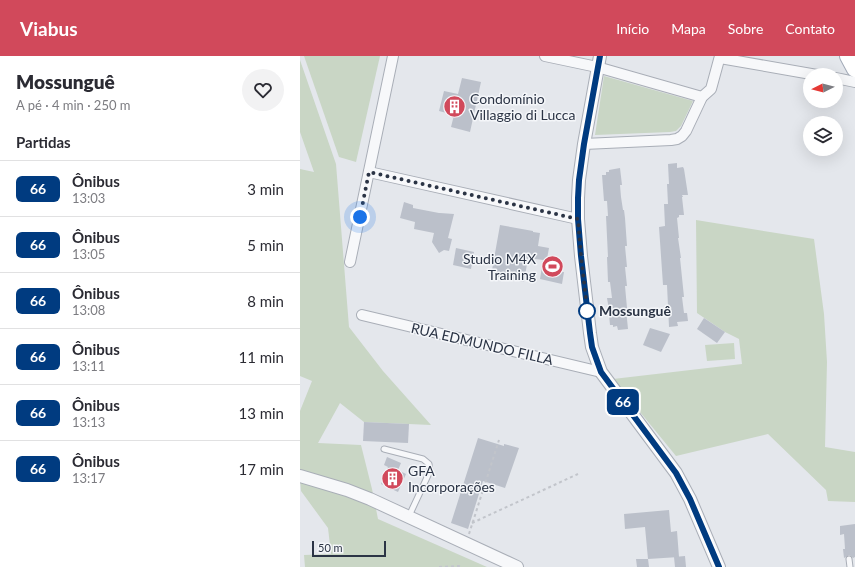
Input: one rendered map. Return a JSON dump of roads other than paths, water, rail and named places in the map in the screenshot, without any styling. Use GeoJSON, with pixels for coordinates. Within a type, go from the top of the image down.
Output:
{"type":"FeatureCollection","features":[{"type":"Feature","properties":{"kind":"main road"},"geometry":{"type":"LineString","coordinates":[[848,56],[855,69]]}},
{"type":"Feature","properties":{"kind":"street"},"geometry":{"type":"LineString","coordinates":[[350,262],[393,56]]}},
{"type":"Feature","properties":{"kind":"street"},"geometry":{"type":"LineString","coordinates":[[545,56],[598,62],[702,97]]}},
{"type":"Feature","properties":{"kind":"street"},"geometry":{"type":"LineString","coordinates":[[584,144],[643,142],[677,139],[682,136],[686,131],[702,97],[711,89],[720,57],[803,72]]}},
{"type":"Feature","properties":{"kind":"street"},"geometry":{"type":"LineString","coordinates":[[598,62],[579,180],[578,219],[592,347],[601,372],[676,473],[690,499],[719,567]]}},
{"type":"Feature","properties":{"kind":"street"},"geometry":{"type":"LineString","coordinates":[[843,79],[855,82]]}},
{"type":"Feature","properties":{"kind":"street"},"geometry":{"type":"LineString","coordinates":[[369,172],[578,219]]}},
{"type":"Feature","properties":{"kind":"street","name":"RUA EDMUNDO FILLA"},"geometry":{"type":"LineString","coordinates":[[362,316],[601,372]]}},
{"type":"Feature","properties":{"kind":"street"},"geometry":{"type":"LineString","coordinates":[[300,476],[347,490],[409,516],[518,567]]}},
{"type":"Feature","properties":{"kind":"lane"},"geometry":{"type":"LineString","coordinates":[[384,449],[423,459],[429,464],[430,471],[409,516]]}},
{"type":"Feature","properties":{"kind":"lane"},"geometry":{"type":"LineString","coordinates":[[848,559],[850,567]]}},
{"type":"Feature","properties":{"kind":"place","name":"Condomínio Villaggio di Lucca"},"geometry":{"type":"Point","coordinates":[454,107]}},
{"type":"Feature","properties":{"kind":"place","name":"Studio M4X Training"},"geometry":{"type":"Point","coordinates":[552,267]}},
{"type":"Feature","properties":{"kind":"place","name":"Mossunguê"},"geometry":{"type":"Point","coordinates":[587,311]}},
{"type":"Feature","properties":{"kind":"place","name":"GFA Incorporações"},"geometry":{"type":"Point","coordinates":[393,479]}}]}
